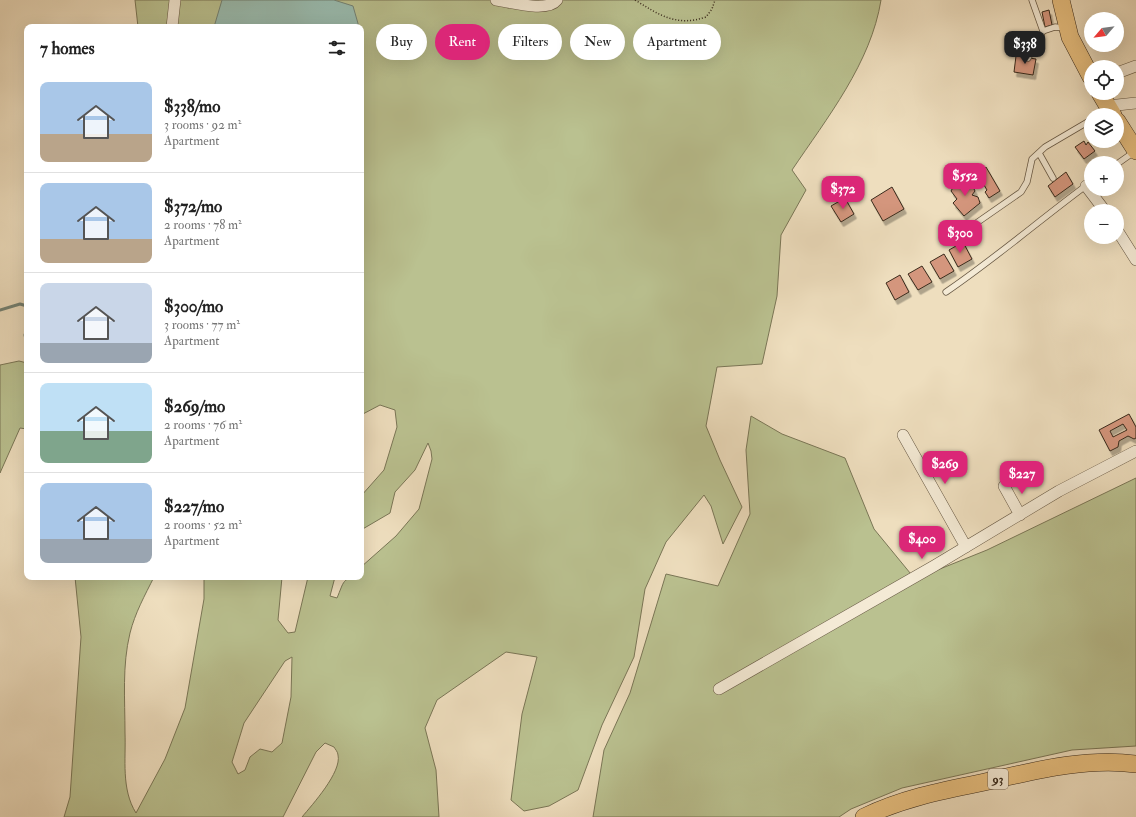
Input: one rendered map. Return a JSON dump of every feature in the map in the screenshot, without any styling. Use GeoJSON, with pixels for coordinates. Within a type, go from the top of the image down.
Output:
{"type":"FeatureCollection","features":[{"type":"Feature","properties":{"kind":"main road"},"geometry":{"type":"LineString","coordinates":[[1061,0],[1070,38],[1084,64]]}},
{"type":"Feature","properties":{"kind":"main road"},"geometry":{"type":"LineString","coordinates":[[1124,133],[1136,151]]}},
{"type":"Feature","properties":{"kind":"main road","name":"93"},"geometry":{"type":"LineString","coordinates":[[864,817],[909,798],[1019,774],[1096,763],[1136,764]]}},
{"type":"Feature","properties":{"kind":"street"},"geometry":{"type":"LineString","coordinates":[[172,24],[175,0]]}},
{"type":"Feature","properties":{"kind":"street"},"geometry":{"type":"LineString","coordinates":[[496,0],[539,7],[550,5],[557,0]]}},
{"type":"Feature","properties":{"kind":"street"},"geometry":{"type":"LineString","coordinates":[[1124,70],[1136,66]]}},
{"type":"Feature","properties":{"kind":"street"},"geometry":{"type":"LineString","coordinates":[[1117,108],[1136,103]]}},
{"type":"Feature","properties":{"kind":"street"},"geometry":{"type":"LineString","coordinates":[[1124,241],[1136,260]]}},
{"type":"Feature","properties":{"kind":"street"},"geometry":{"type":"LineString","coordinates":[[903,435],[966,547]]}},
{"type":"Feature","properties":{"kind":"street"},"geometry":{"type":"LineString","coordinates":[[719,689],[966,547],[1059,491],[1136,451]]}},
{"type":"Feature","properties":{"kind":"street"},"geometry":{"type":"LineString","coordinates":[[1004,486],[1020,515]]}},
{"type":"Feature","properties":{"kind":"lane"},"geometry":{"type":"LineString","coordinates":[[1032,0],[1043,31]]}},
{"type":"Feature","properties":{"kind":"lane"},"geometry":{"type":"LineString","coordinates":[[1028,58],[1043,31],[1055,27],[1067,28]]}},
{"type":"Feature","properties":{"kind":"lane"},"geometry":{"type":"LineString","coordinates":[[975,224],[1021,192],[1027,182],[1032,159],[1045,147],[1084,124]]}},
{"type":"Feature","properties":{"kind":"lane"},"geometry":{"type":"LineString","coordinates":[[1124,159],[1136,151]]}},
{"type":"Feature","properties":{"kind":"lane"},"geometry":{"type":"LineString","coordinates":[[1039,153],[1053,178]]}},
{"type":"Feature","properties":{"kind":"lane"},"geometry":{"type":"LineString","coordinates":[[946,292],[974,273],[1060,204],[1084,187]]}},
{"type":"Feature","properties":{"kind":"path"},"geometry":{"type":"LineString","coordinates":[[635,0],[670,20],[684,21],[706,17],[712,9],[715,0]]}},
{"type":"Feature","properties":{"kind":"green space"},"geometry":{"type":"Polygon","coordinates":[[[135,0],[881,0],[876,23],[858,68],[833,110],[792,170],[806,190],[781,235],[777,296],[762,364],[717,367],[706,426],[742,507],[723,544],[711,506],[704,495],[666,542],[645,589],[634,657],[602,725],[578,790],[549,806],[524,811],[511,800],[522,714],[537,657],[506,652],[437,700],[425,728],[436,770],[439,817],[302,817],[319,797],[331,779],[338,762],[338,754],[334,747],[325,743],[316,752],[283,817],[64,817],[70,797],[81,637],[75,580],[152,580],[140,604],[130,633],[127,645],[124,683],[125,774],[128,794],[136,813],[165,759],[185,708],[204,599],[204,580],[282,580],[278,620],[288,633],[295,632],[307,580],[334,580],[330,596],[337,598],[346,580],[364,580],[364,564],[396,536],[419,509],[432,459],[428,443],[415,470],[395,492],[390,513],[364,528],[364,493],[384,470],[397,427],[395,410],[380,405],[364,413],[364,24],[138,24],[135,0]],[[292,657],[285,661],[244,723],[232,762],[238,774],[245,770],[250,757],[260,749],[272,752],[282,743],[291,697],[292,657]]]}},
{"type":"Feature","properties":{"kind":"green space"},"geometry":{"type":"Polygon","coordinates":[[[19,361],[24,362],[24,429],[20,428],[0,473],[0,365],[19,361]]]}},
{"type":"Feature","properties":{"kind":"green space"},"geometry":{"type":"Polygon","coordinates":[[[751,416],[782,434],[845,458],[874,529],[915,579],[987,550],[1136,478],[1136,746],[1072,750],[902,788],[851,809],[839,817],[593,817],[604,750],[630,693],[666,574],[718,586],[750,514],[746,450],[751,416]]]}},
{"type":"Feature","properties":{"kind":"water"},"geometry":{"type":"Polygon","coordinates":[[[222,0],[334,0],[353,6],[358,24],[215,24],[222,0]]]}},
{"type":"Feature","properties":{"kind":"building"},"geometry":{"type":"Polygon","coordinates":[[[1049,10],[1052,25],[1045,27],[1042,12],[1049,10]]]}},
{"type":"Feature","properties":{"kind":"building"},"geometry":{"type":"Polygon","coordinates":[[[1016,56],[1036,59],[1033,75],[1014,72],[1016,56]]]}},
{"type":"Feature","properties":{"kind":"building"},"geometry":{"type":"Polygon","coordinates":[[[1084,141],[1084,148],[1093,148],[1095,151],[1088,156],[1084,156],[1084,159],[1075,147],[1084,141]]]}},
{"type":"Feature","properties":{"kind":"building"},"geometry":{"type":"Polygon","coordinates":[[[986,167],[1000,191],[989,198],[985,192],[987,190],[977,173],[986,167]]]}},
{"type":"Feature","properties":{"kind":"building"},"geometry":{"type":"Polygon","coordinates":[[[1066,172],[1073,184],[1055,197],[1048,186],[1066,172]]]}},
{"type":"Feature","properties":{"kind":"building"},"geometry":{"type":"Polygon","coordinates":[[[964,178],[970,188],[973,187],[975,191],[972,195],[978,197],[980,203],[964,216],[953,203],[957,199],[951,191],[955,184],[964,178]]]}},
{"type":"Feature","properties":{"kind":"building"},"geometry":{"type":"Polygon","coordinates":[[[892,187],[904,209],[883,221],[871,200],[892,187]]]}},
{"type":"Feature","properties":{"kind":"building"},"geometry":{"type":"Polygon","coordinates":[[[845,198],[854,214],[841,222],[831,206],[845,198]]]}},
{"type":"Feature","properties":{"kind":"building"},"geometry":{"type":"Polygon","coordinates":[[[963,242],[972,259],[958,267],[949,250],[963,242]]]}},
{"type":"Feature","properties":{"kind":"building"},"geometry":{"type":"Polygon","coordinates":[[[944,254],[954,271],[940,279],[930,262],[944,254]]]}},
{"type":"Feature","properties":{"kind":"building"},"geometry":{"type":"Polygon","coordinates":[[[922,266],[932,282],[918,290],[908,274],[922,266]]]}},
{"type":"Feature","properties":{"kind":"building"},"geometry":{"type":"Polygon","coordinates":[[[900,275],[909,292],[895,300],[886,283],[900,275]]]}},
{"type":"Feature","properties":{"kind":"building"},"geometry":{"type":"Polygon","coordinates":[[[1129,414],[1136,427],[1136,438],[1134,439],[1128,436],[1119,441],[1118,447],[1110,451],[1099,430],[1129,414]],[[1123,424],[1110,431],[1113,437],[1127,430],[1123,424]]]}},
{"type":"Feature","properties":{"kind":"waterway"},"geometry":{"type":"LineString","coordinates":[[0,310],[20,304],[24,305]]}}]}
